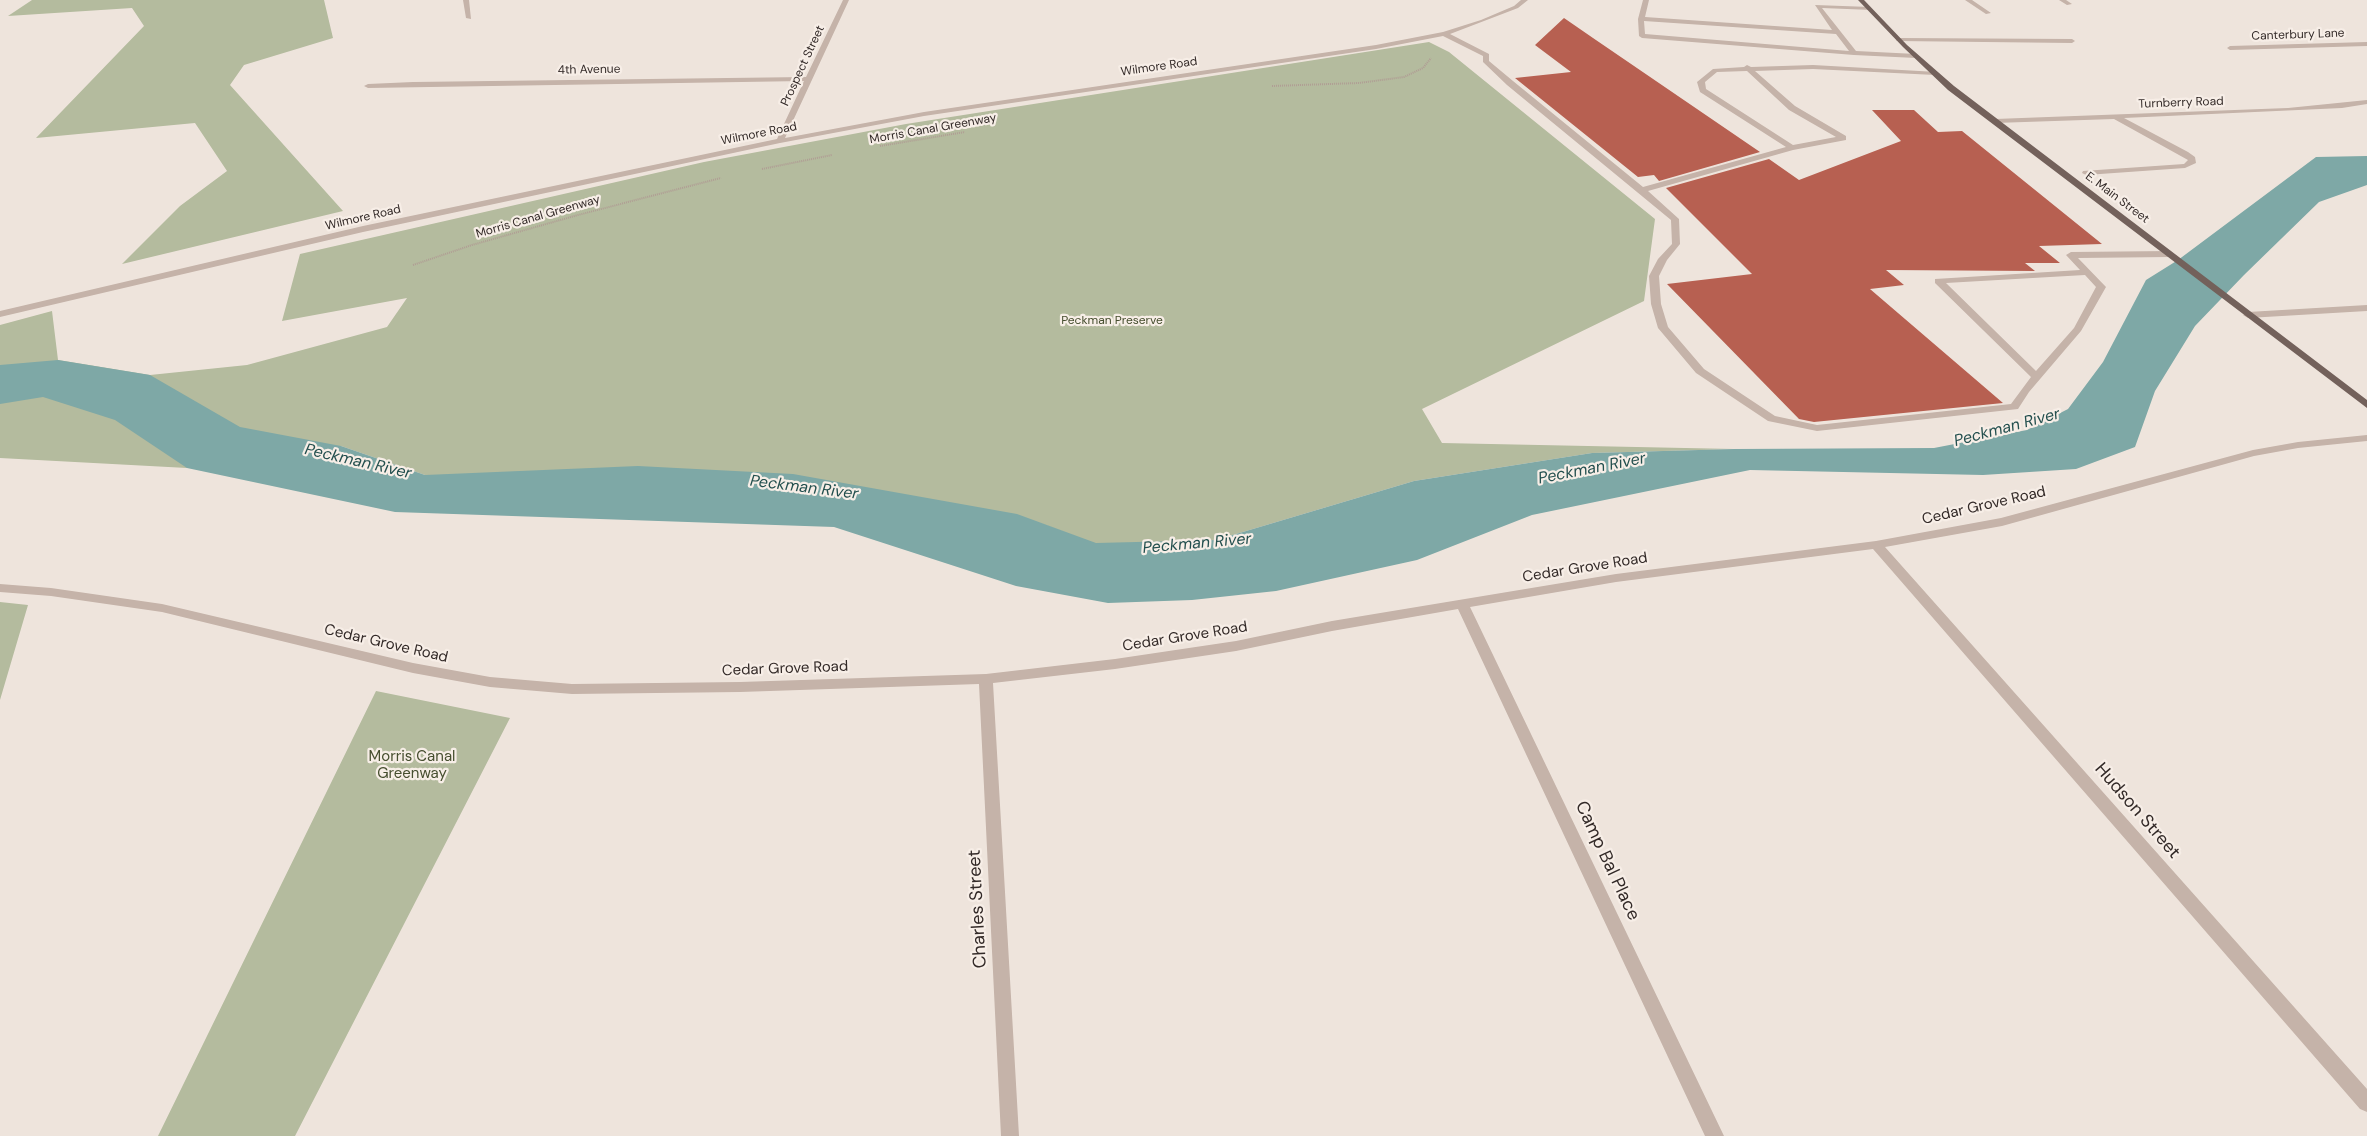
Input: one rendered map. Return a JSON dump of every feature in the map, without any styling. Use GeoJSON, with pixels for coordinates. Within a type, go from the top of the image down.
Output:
{"type":"FeatureCollection","features":[{"type":"Feature","properties":{"kind":"main road","name":"E. Main Street"},"geometry":{"type":"LineString","coordinates":[[1861,0],[1935,74],[1994,121],[2172,255],[2248,316],[2367,405]]}},
{"type":"Feature","properties":{"kind":"street"},"geometry":{"type":"LineString","coordinates":[[466,0],[469,18]]}},
{"type":"Feature","properties":{"kind":"street","name":"Prospect Street"},"geometry":{"type":"LineString","coordinates":[[780,141],[846,0]]}},
{"type":"Feature","properties":{"kind":"street","name":"Wilmore Road"},"geometry":{"type":"LineString","coordinates":[[0,314],[363,229],[780,141],[934,113],[1376,47],[1444,34],[1484,21],[1525,0]]}},
{"type":"Feature","properties":{"kind":"street"},"geometry":{"type":"LineString","coordinates":[[1646,0],[1641,19],[1642,36],[1854,53],[1916,56]]}},
{"type":"Feature","properties":{"kind":"street"},"geometry":{"type":"LineString","coordinates":[[1968,0],[1988,13]]}},
{"type":"Feature","properties":{"kind":"street"},"geometry":{"type":"LineString","coordinates":[[2062,0],[2069,4]]}},
{"type":"Feature","properties":{"kind":"street"},"geometry":{"type":"LineString","coordinates":[[1815,3],[1854,53]]}},
{"type":"Feature","properties":{"kind":"street"},"geometry":{"type":"LineString","coordinates":[[1815,3],[1870,9]]}},
{"type":"Feature","properties":{"kind":"street"},"geometry":{"type":"LineString","coordinates":[[1641,19],[1837,32]]}},
{"type":"Feature","properties":{"kind":"street"},"geometry":{"type":"LineString","coordinates":[[1444,34],[1487,55],[1485,61],[1510,83],[1642,190],[1674,219],[1676,244],[1663,259],[1654,276],[1656,304],[1663,328],[1700,372],[1772,419],[1817,428],[2014,407],[2036,376],[2078,329],[2101,287],[2071,256],[2172,255]]}},
{"type":"Feature","properties":{"kind":"street"},"geometry":{"type":"LineString","coordinates":[[1899,40],[2072,41]]}},
{"type":"Feature","properties":{"kind":"street","name":"Canterbury Lane"},"geometry":{"type":"LineString","coordinates":[[2230,48],[2367,44]]}},
{"type":"Feature","properties":{"kind":"street"},"geometry":{"type":"LineString","coordinates":[[1792,148],[1703,90],[1701,82],[1714,70],[1747,68],[1813,67],[1935,74]]}},
{"type":"Feature","properties":{"kind":"street"},"geometry":{"type":"LineString","coordinates":[[1642,190],[1792,148],[1843,138],[1792,108],[1747,68]]}},
{"type":"Feature","properties":{"kind":"street","name":"4th Avenue"},"geometry":{"type":"LineString","coordinates":[[368,86],[809,79]]}},
{"type":"Feature","properties":{"kind":"street","name":"Turnberry Road"},"geometry":{"type":"LineString","coordinates":[[1994,121],[2306,108],[2367,102]]}},
{"type":"Feature","properties":{"kind":"street"},"geometry":{"type":"LineString","coordinates":[[2086,173],[2185,166],[2192,163],[2192,159],[2185,154],[2116,116]]}},
{"type":"Feature","properties":{"kind":"street"},"geometry":{"type":"LineString","coordinates":[[2036,376],[1938,281],[2087,272]]}},
{"type":"Feature","properties":{"kind":"street"},"geometry":{"type":"LineString","coordinates":[[2248,316],[2367,308]]}},
{"type":"Feature","properties":{"kind":"street","name":"Cedar Grove Road"},"geometry":{"type":"LineString","coordinates":[[0,588],[51,592],[162,608],[413,668],[490,682],[582,689],[740,687],[986,679],[1115,664],[1227,647],[1332,626],[1616,578],[1876,545],[2002,522],[2253,453],[2298,445],[2367,438]]}},
{"type":"Feature","properties":{"kind":"street","name":"Hudson Street"},"geometry":{"type":"LineString","coordinates":[[1876,545],[2367,1104]]}},
{"type":"Feature","properties":{"kind":"street","name":"Camp Bal Place"},"geometry":{"type":"LineString","coordinates":[[1462,603],[1715,1136]]}},
{"type":"Feature","properties":{"kind":"street","name":"Charles Street"},"geometry":{"type":"LineString","coordinates":[[986,679],[1010,1136]]}},
{"type":"Feature","properties":{"kind":"path"},"geometry":{"type":"LineString","coordinates":[[1267,86],[1359,83],[1404,77],[1424,68],[1438,48],[1454,39]]}},
{"type":"Feature","properties":{"kind":"path","name":"Morris Canal Greenway"},"geometry":{"type":"LineString","coordinates":[[872,148],[973,130]]}},
{"type":"Feature","properties":{"kind":"path"},"geometry":{"type":"LineString","coordinates":[[760,170],[835,155]]}},
{"type":"Feature","properties":{"kind":"path","name":"Morris Canal Greenway"},"geometry":{"type":"LineString","coordinates":[[412,264],[472,244],[722,178]]}},
{"type":"Feature","properties":{"kind":"green space"},"geometry":{"type":"Polygon","coordinates":[[[32,0],[324,0],[333,38],[244,65],[230,85],[343,211],[122,264],[180,206],[227,171],[195,123],[36,138],[144,26],[132,8],[8,16],[32,0]]]}},
{"type":"Feature","properties":{"kind":"green space","name":"Peckman Preserve"},"geometry":{"type":"Polygon","coordinates":[[[1429,42],[1449,52],[1655,219],[1644,301],[1422,409],[1442,443],[1734,449],[1592,453],[1414,481],[1216,540],[1096,544],[1040,523],[425,475],[341,446],[187,468],[0,458],[0,325],[52,311],[58,360],[150,375],[247,365],[387,327],[407,298],[282,321],[300,254],[704,162],[906,124],[1429,42]]]}},
{"type":"Feature","properties":{"kind":"green space"},"geometry":{"type":"Polygon","coordinates":[[[0,602],[28,605],[0,700],[0,602]]]}},
{"type":"Feature","properties":{"kind":"green space","name":"Morris Canal Greenway"},"geometry":{"type":"Polygon","coordinates":[[[376,691],[510,718],[295,1136],[158,1136],[376,691]]]}},
{"type":"Feature","properties":{"kind":"water","name":"Peckman River"},"geometry":{"type":"Polygon","coordinates":[[[2367,156],[2367,185],[2319,202],[2195,326],[2155,391],[2135,447],[2076,469],[1983,475],[1750,470],[1532,515],[1417,560],[1276,591],[1192,600],[1108,603],[1016,586],[834,527],[395,512],[187,468],[115,420],[43,397],[0,404],[0,365],[58,360],[150,375],[240,427],[341,446],[425,475],[638,466],[793,474],[1017,514],[1096,543],[1216,540],[1414,481],[1592,453],[1734,449],[1934,448],[2027,430],[2068,409],[2103,362],[2146,280],[2178,260],[2316,157],[2367,156]]]}},
{"type":"Feature","properties":{"kind":"building"},"geometry":{"type":"Polygon","coordinates":[[[1564,18],[1760,152],[1659,181],[1654,175],[1638,177],[1515,78],[1571,72],[1535,45],[1564,18]]]}},
{"type":"Feature","properties":{"kind":"building"},"geometry":{"type":"Polygon","coordinates":[[[1872,110],[1914,110],[1938,132],[1962,131],[2102,244],[2039,246],[2060,263],[2025,263],[2035,271],[1886,270],[1904,285],[1870,289],[2003,403],[1814,422],[1799,419],[1667,284],[1752,274],[1666,188],[1769,159],[1799,180],[1901,141],[1872,110]]]}}]}
